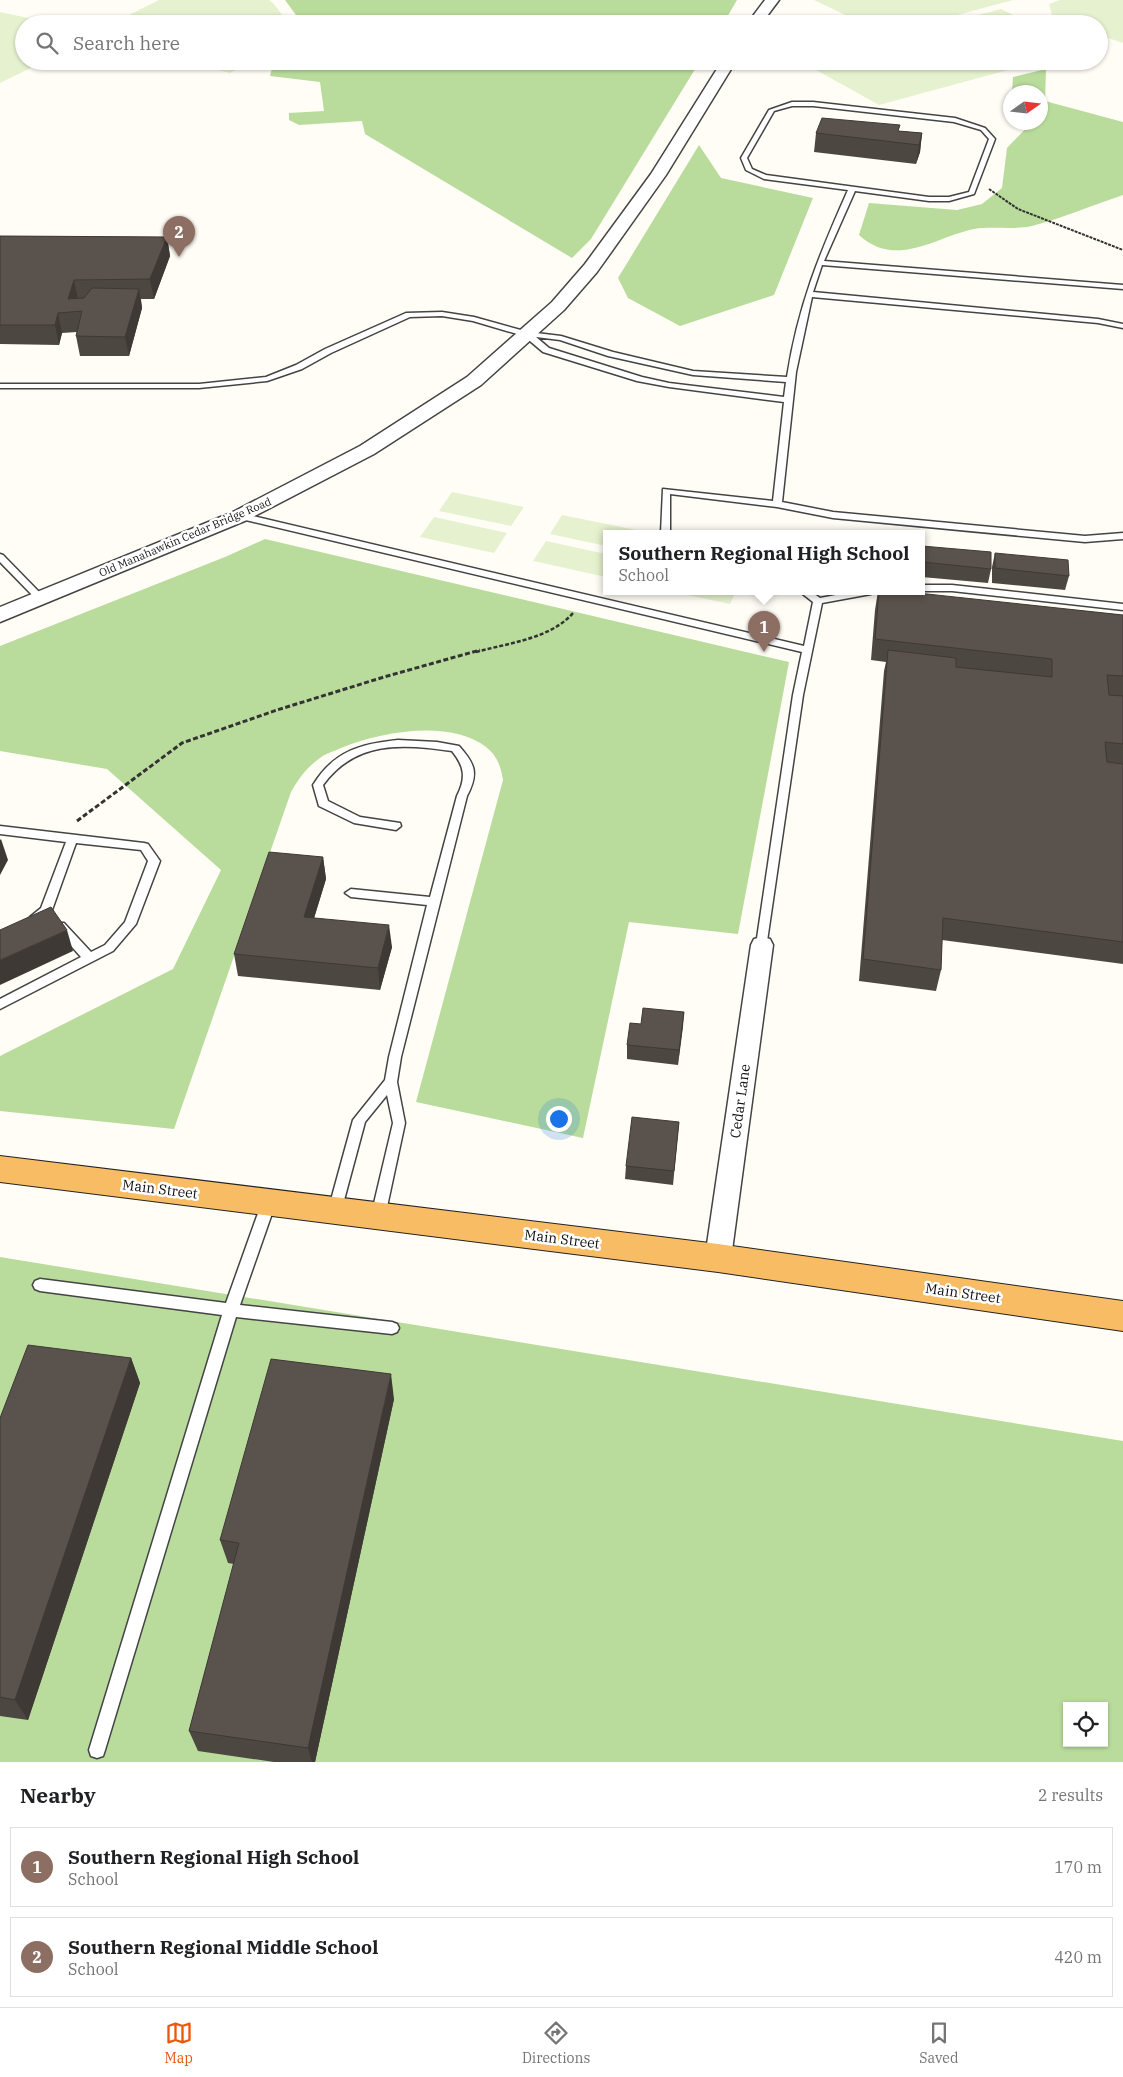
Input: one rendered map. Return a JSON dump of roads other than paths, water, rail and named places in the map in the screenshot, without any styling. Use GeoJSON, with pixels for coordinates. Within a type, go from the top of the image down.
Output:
{"type":"FeatureCollection","features":[{"type":"Feature","properties":{"kind":"highway","name":"Main Street"},"geometry":{"type":"LineString","coordinates":[[0,1169],[718,1258],[1123,1316]]}},
{"type":"Feature","properties":{"kind":"street"},"geometry":{"type":"LineString","coordinates":[[761,15],[772,0]]}},
{"type":"Feature","properties":{"kind":"street","name":"Old Manahawkin Cedar Bridge Road"},"geometry":{"type":"LineString","coordinates":[[0,615],[240,516],[367,450],[474,381],[558,306],[591,268],[658,175],[723,70]]}},
{"type":"Feature","properties":{"kind":"street","name":"Cedar Lane"},"geometry":{"type":"LineString","coordinates":[[718,1258],[762,945]]}},
{"type":"Feature","properties":{"kind":"lane"},"geometry":{"type":"LineString","coordinates":[[792,104],[814,104],[955,120],[983,129],[992,140],[972,193],[949,199],[929,199],[852,189],[764,177],[749,170],[744,158],[772,110],[792,104]]}},
{"type":"Feature","properties":{"kind":"lane"},"geometry":{"type":"LineString","coordinates":[[777,504],[789,380],[808,294],[819,263],[852,189]]}},
{"type":"Feature","properties":{"kind":"lane"},"geometry":{"type":"LineString","coordinates":[[819,263],[1123,287]]}},
{"type":"Feature","properties":{"kind":"lane"},"geometry":{"type":"LineString","coordinates":[[808,294],[1098,321],[1123,326]]}},
{"type":"Feature","properties":{"kind":"lane"},"geometry":{"type":"LineString","coordinates":[[0,386],[199,386],[267,379],[300,367],[328,351],[410,315],[442,314],[474,318],[527,334],[560,338],[611,354],[693,373],[789,380]]}},
{"type":"Feature","properties":{"kind":"lane"},"geometry":{"type":"LineString","coordinates":[[527,334],[546,350],[640,379],[679,387],[787,400]]}},
{"type":"Feature","properties":{"kind":"lane"},"geometry":{"type":"LineString","coordinates":[[666,530],[666,491],[777,504],[832,515],[1085,540],[1123,536]]}},
{"type":"Feature","properties":{"kind":"lane"},"geometry":{"type":"LineString","coordinates":[[240,516],[808,650]]}},
{"type":"Feature","properties":{"kind":"lane"},"geometry":{"type":"LineString","coordinates":[[0,557],[40,598]]}},
{"type":"Feature","properties":{"kind":"lane"},"geometry":{"type":"LineString","coordinates":[[925,588],[952,588],[1123,608]]}},
{"type":"Feature","properties":{"kind":"lane"},"geometry":{"type":"LineString","coordinates":[[810,595],[818,601],[850,595]]}},
{"type":"Feature","properties":{"kind":"lane"},"geometry":{"type":"LineString","coordinates":[[762,945],[798,695],[818,601]]}},
{"type":"Feature","properties":{"kind":"lane"},"geometry":{"type":"LineString","coordinates":[[378,1216],[399,1124],[391,1082],[395,1056],[462,796],[469,782],[466,760],[455,748],[411,744],[371,747],[349,753],[336,761],[323,776],[318,785],[323,803],[358,820],[396,826]]}},
{"type":"Feature","properties":{"kind":"lane"},"geometry":{"type":"LineString","coordinates":[[0,830],[144,847],[154,861],[130,924],[109,948],[0,1004]]}},
{"type":"Feature","properties":{"kind":"lane"},"geometry":{"type":"LineString","coordinates":[[30,922],[46,910],[72,839]]}},
{"type":"Feature","properties":{"kind":"lane"},"geometry":{"type":"LineString","coordinates":[[351,893],[434,902]]}},
{"type":"Feature","properties":{"kind":"lane"},"geometry":{"type":"LineString","coordinates":[[46,910],[89,958]]}},
{"type":"Feature","properties":{"kind":"lane"},"geometry":{"type":"LineString","coordinates":[[335,1210],[359,1120],[391,1082]]}},
{"type":"Feature","properties":{"kind":"lane"},"geometry":{"type":"LineString","coordinates":[[97,1750],[231,1310],[269,1202]]}},
{"type":"Feature","properties":{"kind":"lane"},"geometry":{"type":"LineString","coordinates":[[40,1285],[231,1310],[392,1328]]}},
{"type":"Feature","properties":{"kind":"place","name":"Southern Regional Middle School"},"geometry":{"type":"Point","coordinates":[179,257]}},
{"type":"Feature","properties":{"kind":"place","name":"Southern Regional High School"},"geometry":{"type":"Point","coordinates":[764,652]}}]}
